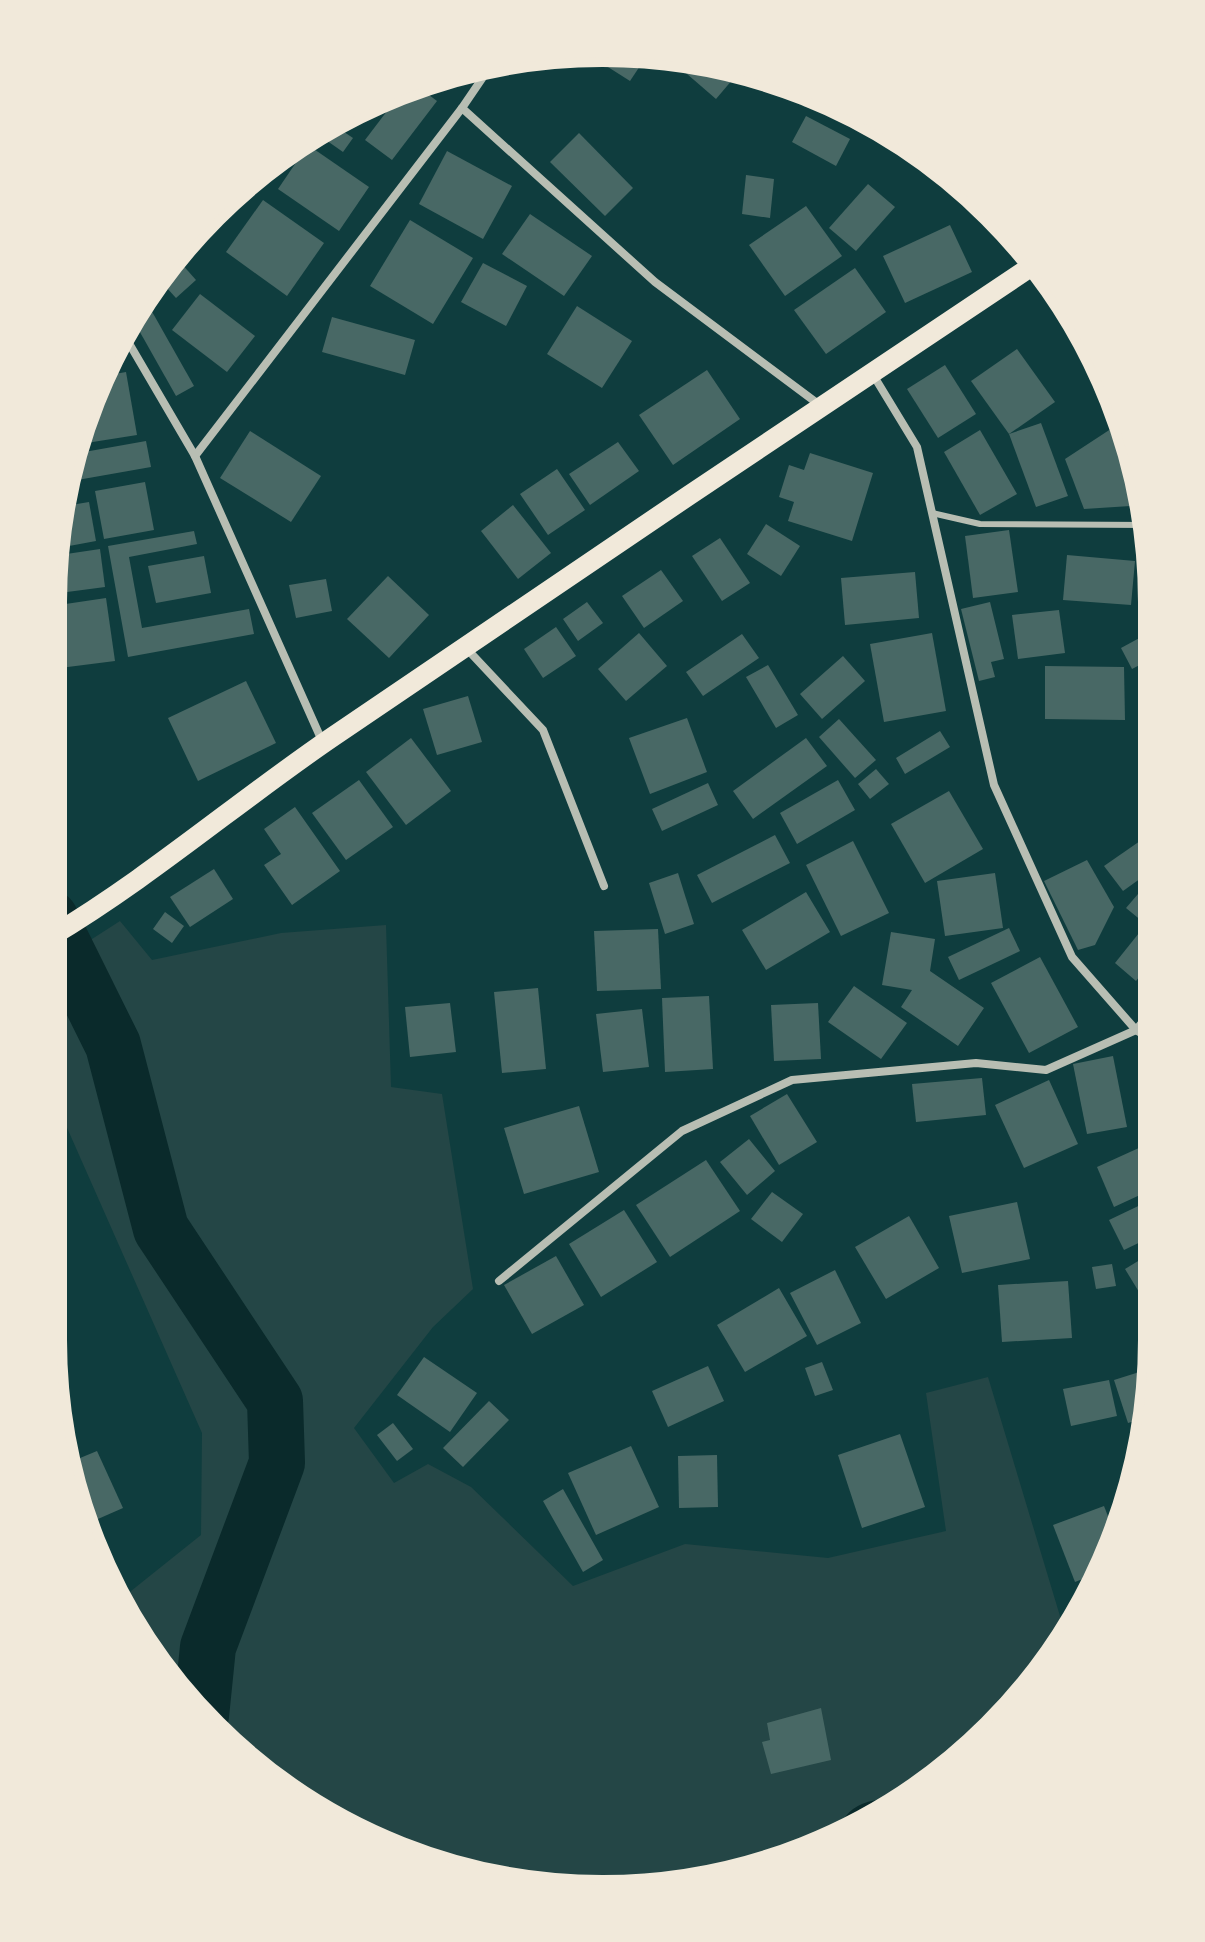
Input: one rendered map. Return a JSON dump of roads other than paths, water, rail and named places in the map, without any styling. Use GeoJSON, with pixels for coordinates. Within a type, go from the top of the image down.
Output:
{"type":"FeatureCollection","features":[{"type":"Feature","properties":{"kind":"main road"},"geometry":{"type":"LineString","coordinates":[[62,930],[108,902],[324,743],[1028,269]]}},
{"type":"Feature","properties":{"kind":"street"},"geometry":{"type":"LineString","coordinates":[[195,456],[485,75]]}},
{"type":"Feature","properties":{"kind":"street"},"geometry":{"type":"LineString","coordinates":[[462,108],[655,282],[821,406]]}},
{"type":"Feature","properties":{"kind":"street"},"geometry":{"type":"LineString","coordinates":[[129,343],[195,456],[324,743]]}},
{"type":"Feature","properties":{"kind":"street"},"geometry":{"type":"LineString","coordinates":[[871,372],[917,447],[994,785],[1072,957],[1143,1034]]}},
{"type":"Feature","properties":{"kind":"street"},"geometry":{"type":"LineString","coordinates":[[465,647],[543,730],[604,886]]}},
{"type":"Feature","properties":{"kind":"street"},"geometry":{"type":"LineString","coordinates":[[499,1281],[682,1131],[792,1080],[976,1063],[1046,1070],[1136,1030],[1143,1021]]}},
{"type":"Feature","properties":{"kind":"lane"},"geometry":{"type":"LineString","coordinates":[[932,513],[980,524],[1137,525]]}},
{"type":"Feature","properties":{"kind":"waterway"},"geometry":{"type":"LineString","coordinates":[[62,942],[113,1045],[161,1229],[275,1401],[277,1463],[208,1647],[202,1703]]}},
{"type":"Feature","properties":{"kind":"waterway"},"geometry":{"type":"LineString","coordinates":[[847,1821],[860,1810],[879,1804]]}}]}
